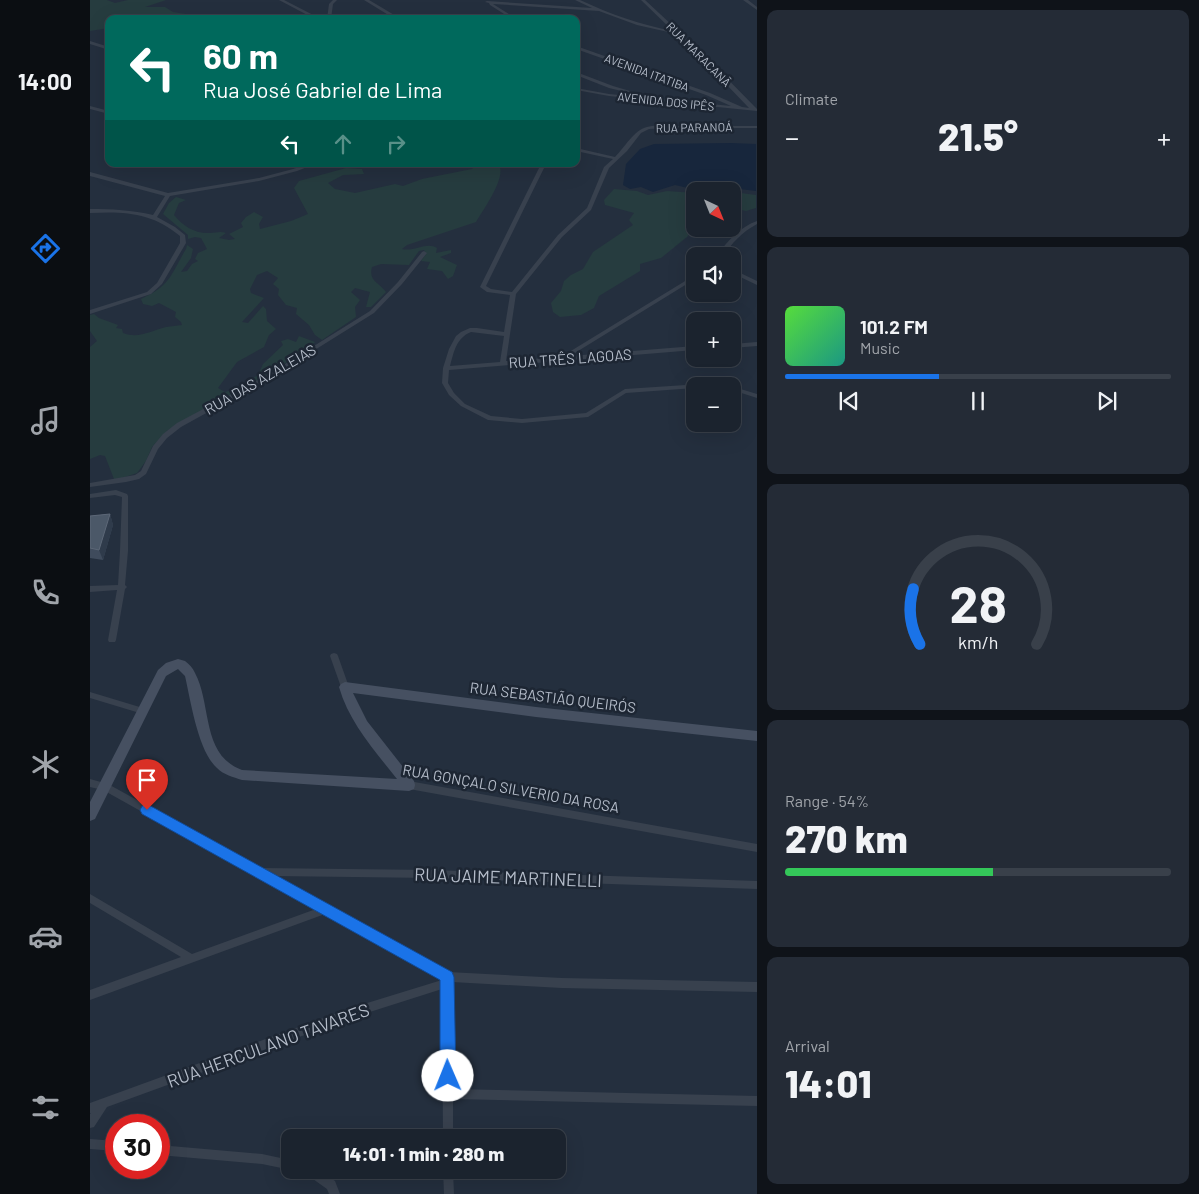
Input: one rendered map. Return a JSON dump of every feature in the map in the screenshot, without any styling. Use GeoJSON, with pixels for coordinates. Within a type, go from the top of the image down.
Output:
{"type":"FeatureCollection","features":[{"type":"Feature","properties":{"kind":"street"},"geometry":{"type":"LineString","coordinates":[[281,0],[311,15]]}},
{"type":"Feature","properties":{"kind":"street"},"geometry":{"type":"LineString","coordinates":[[330,15],[331,4],[335,0]]}},
{"type":"Feature","properties":{"kind":"street"},"geometry":{"type":"LineString","coordinates":[[366,0],[393,15]]}},
{"type":"Feature","properties":{"kind":"street"},"geometry":{"type":"LineString","coordinates":[[577,0],[599,10],[655,29],[678,33]]}},
{"type":"Feature","properties":{"kind":"street","name":"RUA MARACANÃ"},"geometry":{"type":"LineString","coordinates":[[643,0],[755,110]]}},
{"type":"Feature","properties":{"kind":"street"},"geometry":{"type":"LineString","coordinates":[[745,0],[756,9]]}},
{"type":"Feature","properties":{"kind":"street"},"geometry":{"type":"LineString","coordinates":[[486,1],[599,10]]}},
{"type":"Feature","properties":{"kind":"street"},"geometry":{"type":"LineString","coordinates":[[486,1],[509,15]]}},
{"type":"Feature","properties":{"kind":"street"},"geometry":{"type":"LineString","coordinates":[[90,42],[105,47]]}},
{"type":"Feature","properties":{"kind":"street","name":"AVENIDA ITATIBA"},"geometry":{"type":"LineString","coordinates":[[580,48],[708,94],[744,110]]}},
{"type":"Feature","properties":{"kind":"street"},"geometry":{"type":"LineString","coordinates":[[580,75],[611,87],[661,101]]}},
{"type":"Feature","properties":{"kind":"street","name":"AVENIDA DOS IPÊS"},"geometry":{"type":"LineString","coordinates":[[580,90],[661,101],[755,110]]}},
{"type":"Feature","properties":{"kind":"street"},"geometry":{"type":"LineString","coordinates":[[90,107],[105,112]]}},
{"type":"Feature","properties":{"kind":"street","name":"RUA PARANOÁ"},"geometry":{"type":"LineString","coordinates":[[503,363],[513,294],[560,236],[589,209],[607,168],[639,132],[648,128],[756,127]]}},
{"type":"Feature","properties":{"kind":"street"},"geometry":{"type":"LineString","coordinates":[[580,150],[615,158]]}},
{"type":"Feature","properties":{"kind":"street"},"geometry":{"type":"LineString","coordinates":[[90,174],[168,195],[239,182],[302,167]]}},
{"type":"Feature","properties":{"kind":"street"},"geometry":{"type":"LineString","coordinates":[[513,294],[489,291],[483,287],[542,167]]}},
{"type":"Feature","properties":{"kind":"street"},"geometry":{"type":"LineString","coordinates":[[155,216],[168,195]]}},
{"type":"Feature","properties":{"kind":"street"},"geometry":{"type":"LineString","coordinates":[[90,211],[124,211],[155,216],[175,228],[183,236],[183,243],[159,284],[149,293],[90,312]]}},
{"type":"Feature","properties":{"kind":"street"},"geometry":{"type":"LineString","coordinates":[[727,247],[744,228],[756,222]]}},
{"type":"Feature","properties":{"kind":"street","name":"RUA DAS AZALEIAS"},"geometry":{"type":"LineString","coordinates":[[90,485],[137,477],[144,472],[155,448],[165,436],[180,425],[279,370],[372,312],[400,283],[424,252]]}},
{"type":"Feature","properties":{"kind":"street"},"geometry":{"type":"LineString","coordinates":[[741,276],[756,283]]}},
{"type":"Feature","properties":{"kind":"street"},"geometry":{"type":"LineString","coordinates":[[560,359],[686,282]]}},
{"type":"Feature","properties":{"kind":"street"},"geometry":{"type":"LineString","coordinates":[[506,334],[478,330],[470,330],[464,333],[458,338],[452,349],[446,368],[445,383],[451,394],[463,405],[490,418],[522,422],[588,415],[625,391],[686,387]]}},
{"type":"Feature","properties":{"kind":"street"},"geometry":{"type":"LineString","coordinates":[[596,356],[593,342],[597,336]]}},
{"type":"Feature","properties":{"kind":"street"},"geometry":{"type":"LineString","coordinates":[[741,345],[756,344]]}},
{"type":"Feature","properties":{"kind":"street","name":"RUA TRÊS LAGOAS"},"geometry":{"type":"LineString","coordinates":[[446,368],[686,349]]}},
{"type":"Feature","properties":{"kind":"street"},"geometry":{"type":"LineString","coordinates":[[741,391],[756,396]]}},
{"type":"Feature","properties":{"kind":"street"},"geometry":{"type":"LineString","coordinates":[[90,496],[116,492],[125,496],[123,586],[112,640]]}},
{"type":"Feature","properties":{"kind":"street"},"geometry":{"type":"LineString","coordinates":[[90,589],[123,586]]}},
{"type":"Feature","properties":{"kind":"street"},"geometry":{"type":"LineString","coordinates":[[334,656],[347,698],[366,729],[409,785]]}},
{"type":"Feature","properties":{"kind":"street","name":"RUA GONÇALO SILVERIO DA ROSA"},"geometry":{"type":"LineString","coordinates":[[143,711],[162,673],[168,666],[181,664],[190,674],[210,751],[220,764],[242,775],[409,785],[756,848]]}},
{"type":"Feature","properties":{"kind":"street","name":"RUA SEBASTIÃO QUEIRÓS"},"geometry":{"type":"LineString","coordinates":[[345,687],[536,712],[756,736]]}},
{"type":"Feature","properties":{"kind":"street"},"geometry":{"type":"LineString","coordinates":[[90,695],[143,711],[90,814]]}},
{"type":"Feature","properties":{"kind":"street"},"geometry":{"type":"LineString","coordinates":[[90,783],[105,787],[259,872],[447,980],[756,987]]}},
{"type":"Feature","properties":{"kind":"street","name":"RUA JAIME MARTINELLI"},"geometry":{"type":"LineString","coordinates":[[259,872],[432,874],[756,885]]}},
{"type":"Feature","properties":{"kind":"street"},"geometry":{"type":"LineString","coordinates":[[90,898],[189,957]]}},
{"type":"Feature","properties":{"kind":"street"},"geometry":{"type":"LineString","coordinates":[[90,995],[189,957],[325,910]]}},
{"type":"Feature","properties":{"kind":"street"},"geometry":{"type":"LineString","coordinates":[[447,980],[448,1129]]}},
{"type":"Feature","properties":{"kind":"street","name":"RUA HERCULANO TAVARES"},"geometry":{"type":"LineString","coordinates":[[90,1108],[447,980]]}},
{"type":"Feature","properties":{"kind":"street"},"geometry":{"type":"LineString","coordinates":[[448,1094],[756,1101]]}},
{"type":"Feature","properties":{"kind":"street"},"geometry":{"type":"LineString","coordinates":[[90,1123],[104,1104]]}},
{"type":"Feature","properties":{"kind":"street"},"geometry":{"type":"LineString","coordinates":[[90,1144],[105,1145]]}},
{"type":"Feature","properties":{"kind":"street"},"geometry":{"type":"LineString","coordinates":[[170,1151],[262,1159],[281,1163]]}},
{"type":"Feature","properties":{"kind":"street"},"geometry":{"type":"LineString","coordinates":[[323,1179],[331,1185],[335,1194]]}},
{"type":"Feature","properties":{"kind":"street"},"geometry":{"type":"LineString","coordinates":[[448,1179],[448,1194]]}},
{"type":"Feature","properties":{"kind":"green space"},"geometry":{"type":"Polygon","coordinates":[[[90,0],[107,0],[115,3],[128,0],[166,0],[145,7],[165,7],[173,12],[186,14],[105,15],[105,29],[90,31],[90,0]]]}},
{"type":"Feature","properties":{"kind":"green space"},"geometry":{"type":"Polygon","coordinates":[[[474,167],[500,167],[499,180],[496,187],[476,222],[407,245],[402,249],[433,246],[437,248],[436,253],[451,250],[451,253],[440,257],[457,265],[453,276],[448,279],[442,271],[427,269],[430,262],[421,261],[426,254],[424,250],[419,251],[409,265],[381,264],[372,267],[373,278],[386,292],[371,307],[366,307],[370,292],[355,288],[351,292],[360,300],[355,307],[356,317],[322,340],[296,314],[297,308],[286,305],[278,295],[279,289],[273,284],[278,278],[267,271],[257,275],[250,289],[251,293],[264,298],[242,322],[248,323],[263,306],[266,309],[267,321],[276,329],[269,335],[264,347],[237,362],[218,388],[225,392],[235,389],[258,375],[263,364],[283,345],[281,341],[288,339],[296,342],[299,336],[315,342],[309,349],[238,392],[168,430],[152,447],[146,461],[137,473],[114,479],[105,456],[100,455],[90,459],[90,347],[97,341],[90,331],[90,315],[94,314],[99,318],[118,325],[116,328],[122,329],[123,333],[129,335],[139,335],[166,327],[182,325],[175,317],[176,312],[159,303],[152,306],[143,304],[141,299],[158,289],[169,279],[187,245],[193,249],[191,258],[181,272],[187,271],[192,264],[198,261],[195,259],[198,253],[207,249],[201,238],[188,239],[188,235],[163,214],[169,203],[176,197],[186,200],[179,203],[174,215],[181,223],[199,232],[226,233],[219,238],[229,240],[235,239],[229,234],[243,227],[241,223],[254,212],[263,217],[259,224],[260,229],[291,221],[308,214],[294,188],[299,181],[346,168],[362,169],[364,174],[343,175],[328,183],[335,189],[355,193],[395,184],[403,186],[422,179],[472,169],[474,167]]]}},
{"type":"Feature","properties":{"kind":"green space"},"geometry":{"type":"Polygon","coordinates":[[[614,189],[637,191],[648,195],[667,191],[686,192],[686,238],[661,258],[640,264],[640,271],[599,296],[594,308],[581,315],[560,317],[553,312],[551,303],[561,291],[564,281],[583,269],[593,252],[633,225],[629,220],[634,213],[605,205],[604,200],[614,189]]]}},
{"type":"Feature","properties":{"kind":"green space"},"geometry":{"type":"Polygon","coordinates":[[[741,193],[756,195],[756,208],[746,211],[741,210],[741,193]]]}},
{"type":"Feature","properties":{"kind":"water"},"geometry":{"type":"Polygon","coordinates":[[[654,144],[756,144],[756,191],[741,189],[741,182],[686,182],[686,188],[675,185],[653,192],[641,187],[630,189],[623,185],[626,164],[640,149],[654,144]]]}},
{"type":"Feature","properties":{"kind":"building"},"geometry":{"type":"Polygon","coordinates":[[[110,514],[99,550],[90,548],[90,516],[110,514]]]}},
{"type":"Feature","properties":{"kind":"route"},"geometry":{"type":"LineString","coordinates":[[147,810],[447,977],[448,1076]]}}]}
